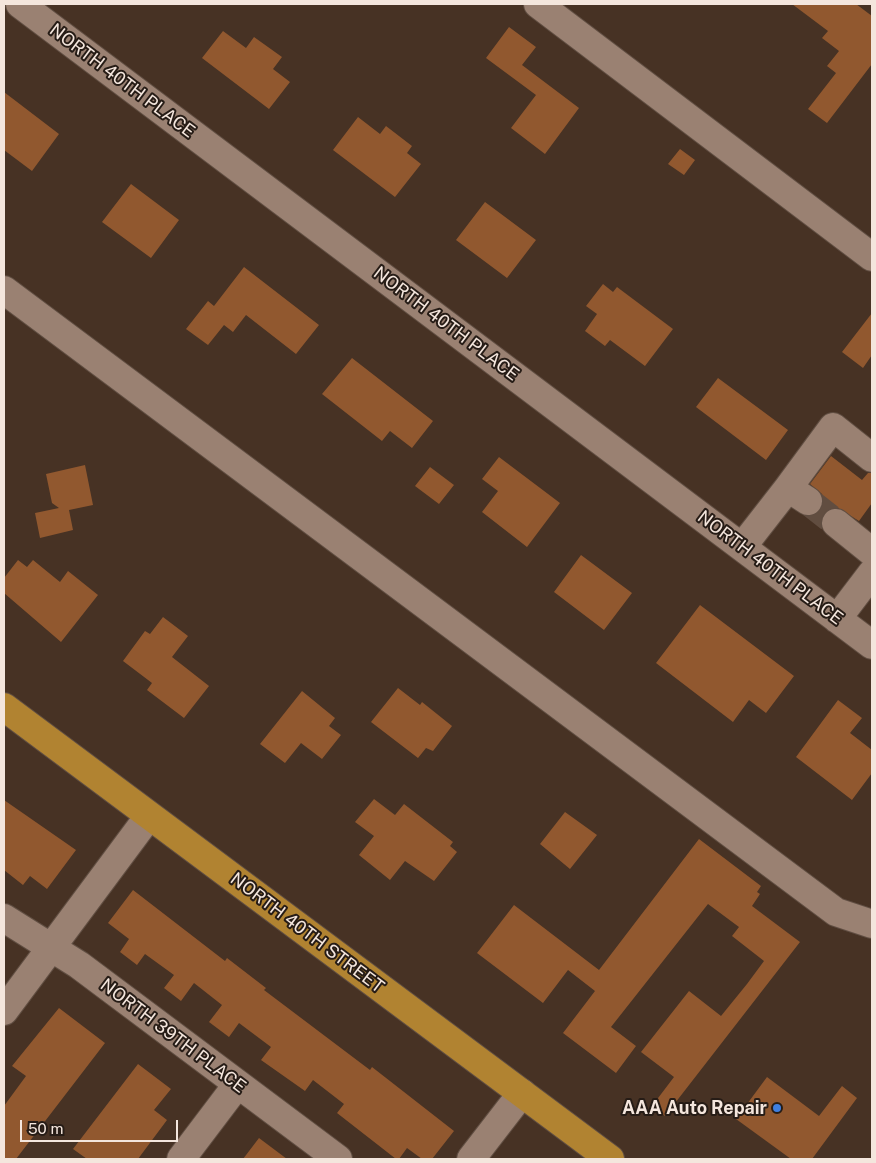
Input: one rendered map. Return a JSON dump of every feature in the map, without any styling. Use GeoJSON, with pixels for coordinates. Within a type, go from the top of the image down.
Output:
{"type":"FeatureCollection","features":[{"type":"Feature","properties":{"kind":"main road","name":"NORTH 40TH STREET"},"geometry":{"type":"LineString","coordinates":[[4,707],[610,1159]]}},
{"type":"Feature","properties":{"kind":"street","name":"NORTH 40TH PLACE"},"geometry":{"type":"LineString","coordinates":[[20,4],[872,645]]}},
{"type":"Feature","properties":{"kind":"street"},"geometry":{"type":"LineString","coordinates":[[538,4],[872,257]]}},
{"type":"Feature","properties":{"kind":"street"},"geometry":{"type":"LineString","coordinates":[[4,290],[836,912],[872,924]]}},
{"type":"Feature","properties":{"kind":"street"},"geometry":{"type":"LineString","coordinates":[[742,547],[798,495],[833,427],[872,458]]}},
{"type":"Feature","properties":{"kind":"street"},"geometry":{"type":"LineString","coordinates":[[836,524],[872,552]]}},
{"type":"Feature","properties":{"kind":"street"},"geometry":{"type":"LineString","coordinates":[[837,619],[872,573]]}},
{"type":"Feature","properties":{"kind":"street"},"geometry":{"type":"LineString","coordinates":[[4,1011],[149,816]]}},
{"type":"Feature","properties":{"kind":"street","name":"NORTH 39TH PLACE"},"geometry":{"type":"LineString","coordinates":[[4,918],[79,965],[338,1159]]}},
{"type":"Feature","properties":{"kind":"street"},"geometry":{"type":"LineString","coordinates":[[181,1159],[237,1085]]}},
{"type":"Feature","properties":{"kind":"street"},"geometry":{"type":"LineString","coordinates":[[471,1159],[522,1093]]}},
{"type":"Feature","properties":{"kind":"building"},"geometry":{"type":"Polygon","coordinates":[[[792,4],[856,4],[872,16],[872,64],[827,123],[808,109],[836,73],[827,66],[839,51],[822,38],[828,31],[792,4]]]}},
{"type":"Feature","properties":{"kind":"building"},"geometry":{"type":"Polygon","coordinates":[[[509,27],[536,47],[522,65],[579,108],[545,154],[511,128],[536,95],[486,58],[509,27]]]}},
{"type":"Feature","properties":{"kind":"building"},"geometry":{"type":"Polygon","coordinates":[[[223,31],[246,48],[254,37],[282,57],[273,69],[290,82],[269,109],[202,58],[223,31]]]}},
{"type":"Feature","properties":{"kind":"building"},"geometry":{"type":"Polygon","coordinates":[[[4,92],[59,134],[32,171],[4,150],[4,92]]]}},
{"type":"Feature","properties":{"kind":"building"},"geometry":{"type":"Polygon","coordinates":[[[358,117],[380,134],[386,126],[412,146],[407,153],[421,164],[395,197],[333,150],[358,117]]]}},
{"type":"Feature","properties":{"kind":"building"},"geometry":{"type":"Polygon","coordinates":[[[680,149],[695,160],[684,175],[668,164],[680,149]]]}},
{"type":"Feature","properties":{"kind":"building"},"geometry":{"type":"Polygon","coordinates":[[[131,184],[179,220],[151,258],[102,222],[131,184]]]}},
{"type":"Feature","properties":{"kind":"building"},"geometry":{"type":"Polygon","coordinates":[[[485,202],[536,240],[507,278],[456,240],[485,202]]]}},
{"type":"Feature","properties":{"kind":"building"},"geometry":{"type":"Polygon","coordinates":[[[244,267],[319,325],[296,354],[246,315],[233,332],[224,325],[208,345],[186,329],[208,301],[214,306],[244,267]]]}},
{"type":"Feature","properties":{"kind":"building"},"geometry":{"type":"Polygon","coordinates":[[[603,284],[613,292],[617,287],[673,329],[645,366],[610,340],[605,346],[585,331],[597,314],[586,306],[603,284]]]}},
{"type":"Feature","properties":{"kind":"building"},"geometry":{"type":"Polygon","coordinates":[[[872,313],[872,355],[863,368],[842,352],[872,313]]]}},
{"type":"Feature","properties":{"kind":"building"},"geometry":{"type":"Polygon","coordinates":[[[352,358],[433,421],[412,448],[390,431],[382,441],[322,394],[352,358]]]}},
{"type":"Feature","properties":{"kind":"building"},"geometry":{"type":"Polygon","coordinates":[[[718,378],[788,430],[766,460],[696,407],[718,378]]]}},
{"type":"Feature","properties":{"kind":"building"},"geometry":{"type":"Polygon","coordinates":[[[831,456],[862,480],[868,473],[872,473],[872,503],[859,521],[838,508],[830,509],[821,519],[815,515],[821,509],[824,501],[822,494],[810,484],[831,456]]]}},
{"type":"Feature","properties":{"kind":"building"},"geometry":{"type":"Polygon","coordinates":[[[499,457],[560,503],[527,547],[482,512],[498,491],[482,479],[499,457]]]}},
{"type":"Feature","properties":{"kind":"building"},"geometry":{"type":"Polygon","coordinates":[[[85,465],[93,505],[69,510],[73,530],[40,538],[35,513],[59,508],[52,503],[46,474],[85,465]]]}},
{"type":"Feature","properties":{"kind":"building"},"geometry":{"type":"Polygon","coordinates":[[[430,467],[454,485],[439,504],[415,486],[430,467]]]}},
{"type":"Feature","properties":{"kind":"building"},"geometry":{"type":"Polygon","coordinates":[[[581,555],[632,593],[604,630],[554,592],[581,555]]]}},
{"type":"Feature","properties":{"kind":"building"},"geometry":{"type":"Polygon","coordinates":[[[18,560],[27,567],[33,560],[60,582],[68,571],[98,595],[61,642],[4,593],[4,578],[18,560]]]}},
{"type":"Feature","properties":{"kind":"building"},"geometry":{"type":"Polygon","coordinates":[[[700,605],[794,676],[766,713],[749,700],[733,722],[656,663],[700,605]]]}},
{"type":"Feature","properties":{"kind":"building"},"geometry":{"type":"Polygon","coordinates":[[[163,617],[188,636],[172,657],[209,686],[184,718],[147,690],[152,683],[123,661],[145,631],[150,634],[163,617]]]}},
{"type":"Feature","properties":{"kind":"building"},"geometry":{"type":"Polygon","coordinates":[[[398,688],[420,705],[422,702],[452,726],[433,751],[426,748],[418,758],[371,722],[398,688]]]}},
{"type":"Feature","properties":{"kind":"building"},"geometry":{"type":"Polygon","coordinates":[[[302,691],[335,718],[329,726],[341,735],[322,759],[301,743],[285,763],[260,744],[302,691]]]}},
{"type":"Feature","properties":{"kind":"building"},"geometry":{"type":"Polygon","coordinates":[[[838,700],[862,718],[850,733],[872,750],[872,773],[852,800],[796,757],[838,700]]]}},
{"type":"Feature","properties":{"kind":"building"},"geometry":{"type":"Polygon","coordinates":[[[374,799],[395,815],[404,804],[453,842],[450,846],[457,852],[434,881],[405,861],[390,880],[359,855],[374,836],[355,822],[374,799]]]}},
{"type":"Feature","properties":{"kind":"building"},"geometry":{"type":"Polygon","coordinates":[[[4,800],[76,850],[47,889],[30,876],[23,885],[4,870],[4,800]]]}},
{"type":"Feature","properties":{"kind":"building"},"geometry":{"type":"Polygon","coordinates":[[[565,812],[597,835],[570,869],[540,844],[565,812]]]}},
{"type":"Feature","properties":{"kind":"building"},"geometry":{"type":"Polygon","coordinates":[[[699,839],[761,886],[757,892],[760,894],[752,906],[800,942],[665,1116],[652,1106],[674,1077],[641,1052],[689,991],[721,1016],[747,984],[764,961],[732,936],[739,927],[708,904],[611,1027],[636,1046],[616,1073],[563,1033],[595,991],[568,970],[543,1003],[477,953],[514,905],[599,970],[699,839]]]}},
{"type":"Feature","properties":{"kind":"building"},"geometry":{"type":"Polygon","coordinates":[[[133,890],[225,961],[227,958],[266,988],[264,990],[370,1070],[372,1067],[454,1131],[432,1159],[422,1159],[407,1148],[399,1159],[396,1159],[337,1113],[344,1104],[313,1080],[305,1091],[261,1060],[271,1047],[239,1023],[229,1037],[209,1022],[222,1005],[194,983],[181,1001],[164,988],[174,975],[145,954],[137,965],[120,952],[129,939],[108,923],[133,890]]]}},
{"type":"Feature","properties":{"kind":"building"},"geometry":{"type":"Polygon","coordinates":[[[59,1008],[105,1043],[16,1159],[4,1159],[4,1106],[26,1076],[12,1066],[59,1008]]]}},
{"type":"Feature","properties":{"kind":"building"},"geometry":{"type":"Polygon","coordinates":[[[138,1064],[171,1089],[154,1110],[167,1120],[138,1159],[87,1159],[73,1149],[138,1064]]]}},
{"type":"Feature","properties":{"kind":"building","name":"AAA Auto Repair"},"geometry":{"type":"Polygon","coordinates":[[[767,1077],[819,1116],[842,1086],[857,1098],[812,1159],[791,1159],[736,1119],[767,1077]]]}},
{"type":"Feature","properties":{"kind":"building"},"geometry":{"type":"Polygon","coordinates":[[[259,1138],[287,1159],[243,1159],[259,1138]]]}},
{"type":"Feature","properties":{"kind":"tunnel"},"geometry":{"type":"LineString","coordinates":[[808,501],[836,523]]}},
{"type":"Feature","properties":{"kind":"place","name":"AAA Auto Repair"},"geometry":{"type":"Point","coordinates":[777,1108]}}]}
